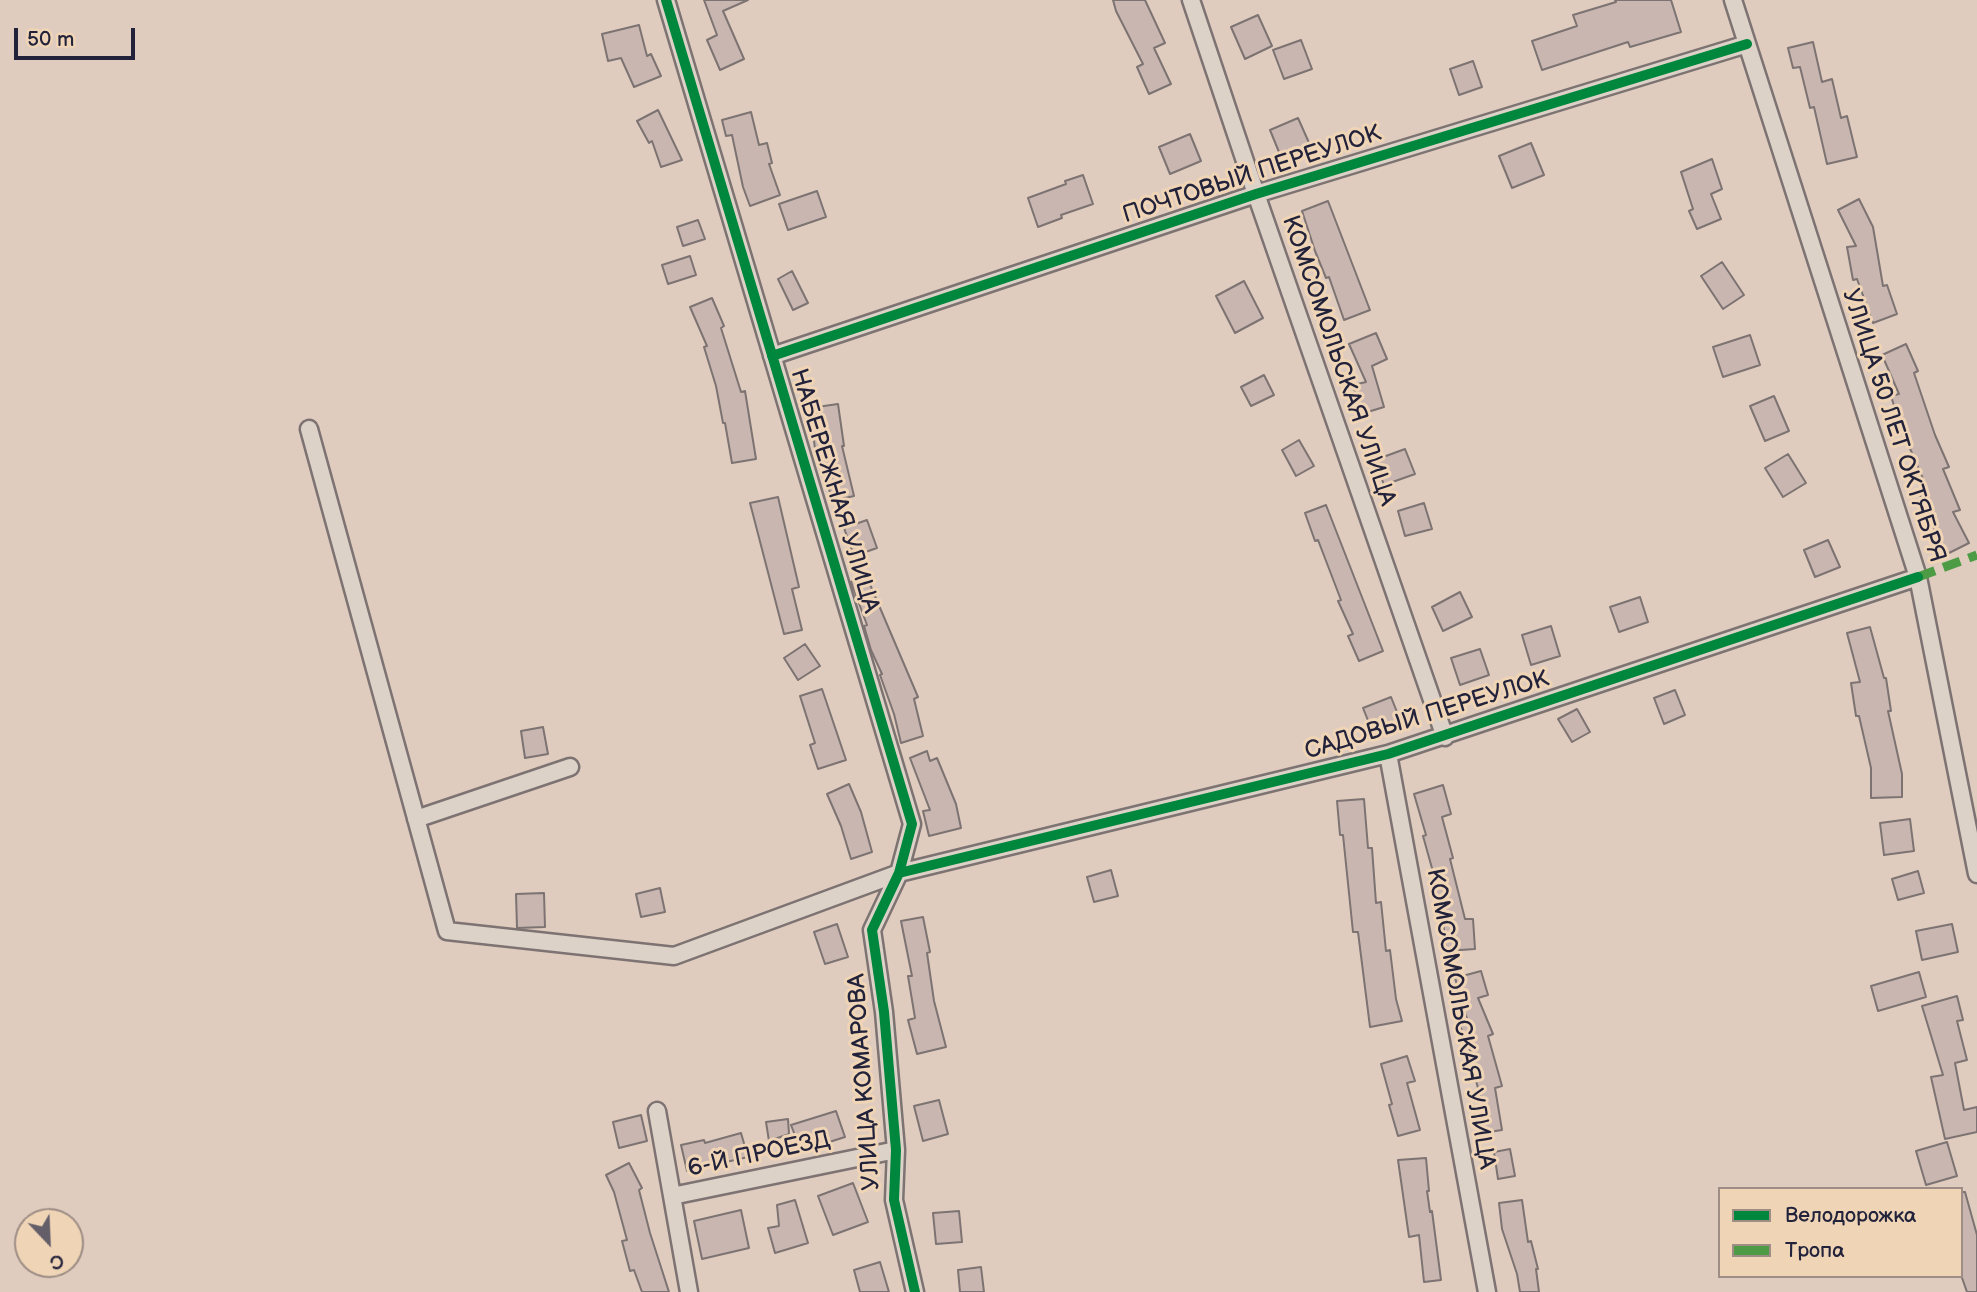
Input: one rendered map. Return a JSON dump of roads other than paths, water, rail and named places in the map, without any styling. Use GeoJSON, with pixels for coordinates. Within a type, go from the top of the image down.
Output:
{"type":"FeatureCollection","features":[{"type":"Feature","properties":{"kind":"street","name":"НАБЕРЕЖНАЯ УЛИЦА"},"geometry":{"type":"LineString","coordinates":[[666,0],[912,824],[899,873]]}},
{"type":"Feature","properties":{"kind":"street","name":"КОМСОМОЛЬСКАЯ УЛИЦА"},"geometry":{"type":"LineString","coordinates":[[1191,0],[1445,737]]}},
{"type":"Feature","properties":{"kind":"street","name":"УЛИЦА 50 ЛЕТ ОКТЯБРЯ"},"geometry":{"type":"LineString","coordinates":[[1732,0],[1918,577],[1977,874]]}},
{"type":"Feature","properties":{"kind":"street","name":"ПОЧТОВЫЙ ПЕРЕУЛОК"},"geometry":{"type":"LineString","coordinates":[[772,355],[1256,194],[1747,44]]}},
{"type":"Feature","properties":{"kind":"street"},"geometry":{"type":"LineString","coordinates":[[309,429],[416,819],[570,767]]}},
{"type":"Feature","properties":{"kind":"street","name":"САДОВЫЙ ПЕРЕУЛОК"},"geometry":{"type":"LineString","coordinates":[[416,819],[447,931],[674,956],[899,873],[1388,754],[1445,737],[1918,577]]}},
{"type":"Feature","properties":{"kind":"street","name":"КОМСОМОЛЬСКАЯ УЛИЦА"},"geometry":{"type":"LineString","coordinates":[[1388,754],[1487,1292]]}},
{"type":"Feature","properties":{"kind":"street","name":"УЛИЦА КОМАРОВА"},"geometry":{"type":"LineString","coordinates":[[899,873],[872,930],[884,1012],[896,1150],[894,1200],[915,1292]]}},
{"type":"Feature","properties":{"kind":"street"},"geometry":{"type":"LineString","coordinates":[[657,1111],[689,1292]]}},
{"type":"Feature","properties":{"kind":"street","name":"6-Й ПРОЕЗД"},"geometry":{"type":"LineString","coordinates":[[672,1196],[896,1150]]}}]}
